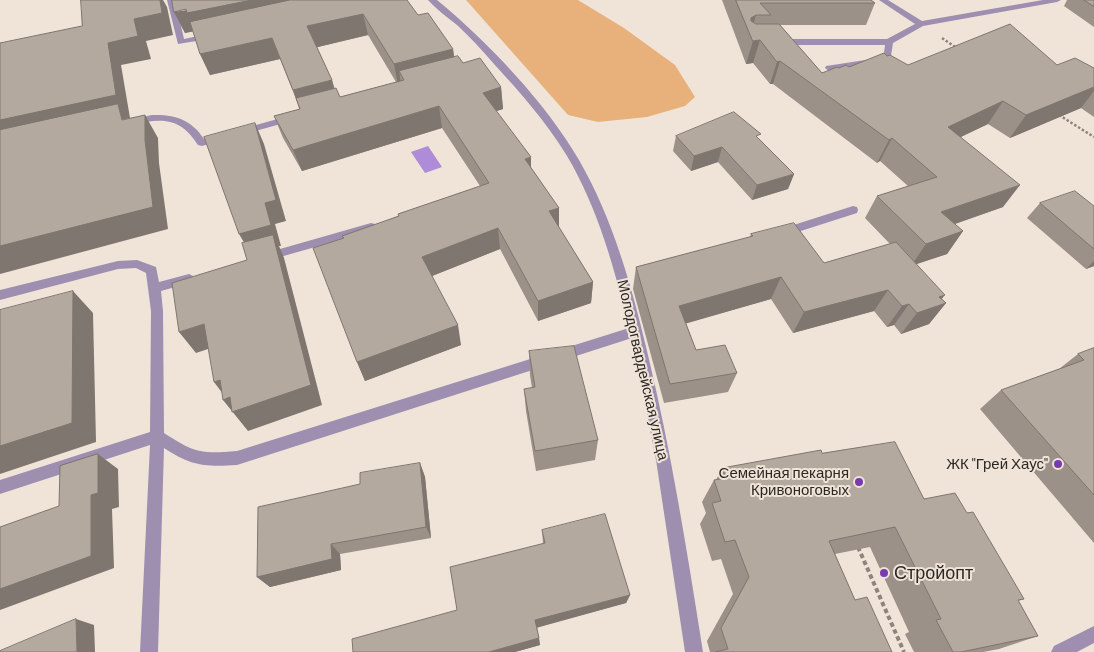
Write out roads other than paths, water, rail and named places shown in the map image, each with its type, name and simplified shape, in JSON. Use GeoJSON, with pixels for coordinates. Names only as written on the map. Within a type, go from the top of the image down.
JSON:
{"type":"FeatureCollection","features":[{"type":"Feature","properties":{"kind":"street"},"geometry":{"type":"LineString","coordinates":[[171,0],[181,42],[219,34]]}},
{"type":"Feature","properties":{"kind":"street","name":"Молодогвардейская улица"},"geometry":{"type":"LineString","coordinates":[[432,0],[459,21],[547,121],[577,165],[630,282],[637,331],[667,472],[694,652]]}},
{"type":"Feature","properties":{"kind":"street"},"geometry":{"type":"LineString","coordinates":[[883,0],[925,23]]}},
{"type":"Feature","properties":{"kind":"street"},"geometry":{"type":"LineString","coordinates":[[770,42],[889,42],[925,23],[1057,0]]}},
{"type":"Feature","properties":{"kind":"street"},"geometry":{"type":"LineString","coordinates":[[829,68],[874,61],[888,54],[889,42]]}},
{"type":"Feature","properties":{"kind":"street"},"geometry":{"type":"LineString","coordinates":[[124,124],[161,118],[181,121],[195,130],[202,143],[298,117]]}},
{"type":"Feature","properties":{"kind":"street"},"geometry":{"type":"LineString","coordinates":[[768,238],[853,210]]}},
{"type":"Feature","properties":{"kind":"street"},"geometry":{"type":"LineString","coordinates":[[256,259],[380,224]]}},
{"type":"Feature","properties":{"kind":"street"},"geometry":{"type":"LineString","coordinates":[[0,295],[118,265],[137,264],[152,270],[157,311],[157,436],[149,652]]}},
{"type":"Feature","properties":{"kind":"street"},"geometry":{"type":"LineString","coordinates":[[154,288],[200,276]]}},
{"type":"Feature","properties":{"kind":"street"},"geometry":{"type":"LineString","coordinates":[[157,436],[185,454],[208,460],[237,458],[637,331]]}},
{"type":"Feature","properties":{"kind":"street"},"geometry":{"type":"LineString","coordinates":[[0,487],[157,436]]}},
{"type":"Feature","properties":{"kind":"street"},"geometry":{"type":"LineString","coordinates":[[1060,652],[1094,634]]}},
{"type":"Feature","properties":{"kind":"place","name":"ЖК \"Грей Хаус\""},"geometry":{"type":"Point","coordinates":[1058,464]}},
{"type":"Feature","properties":{"kind":"place","name":"Семейная пекарня Кривоноговых"},"geometry":{"type":"Point","coordinates":[859,482]}},
{"type":"Feature","properties":{"kind":"place","name":"Стройопт"},"geometry":{"type":"Point","coordinates":[884,573]}}]}
